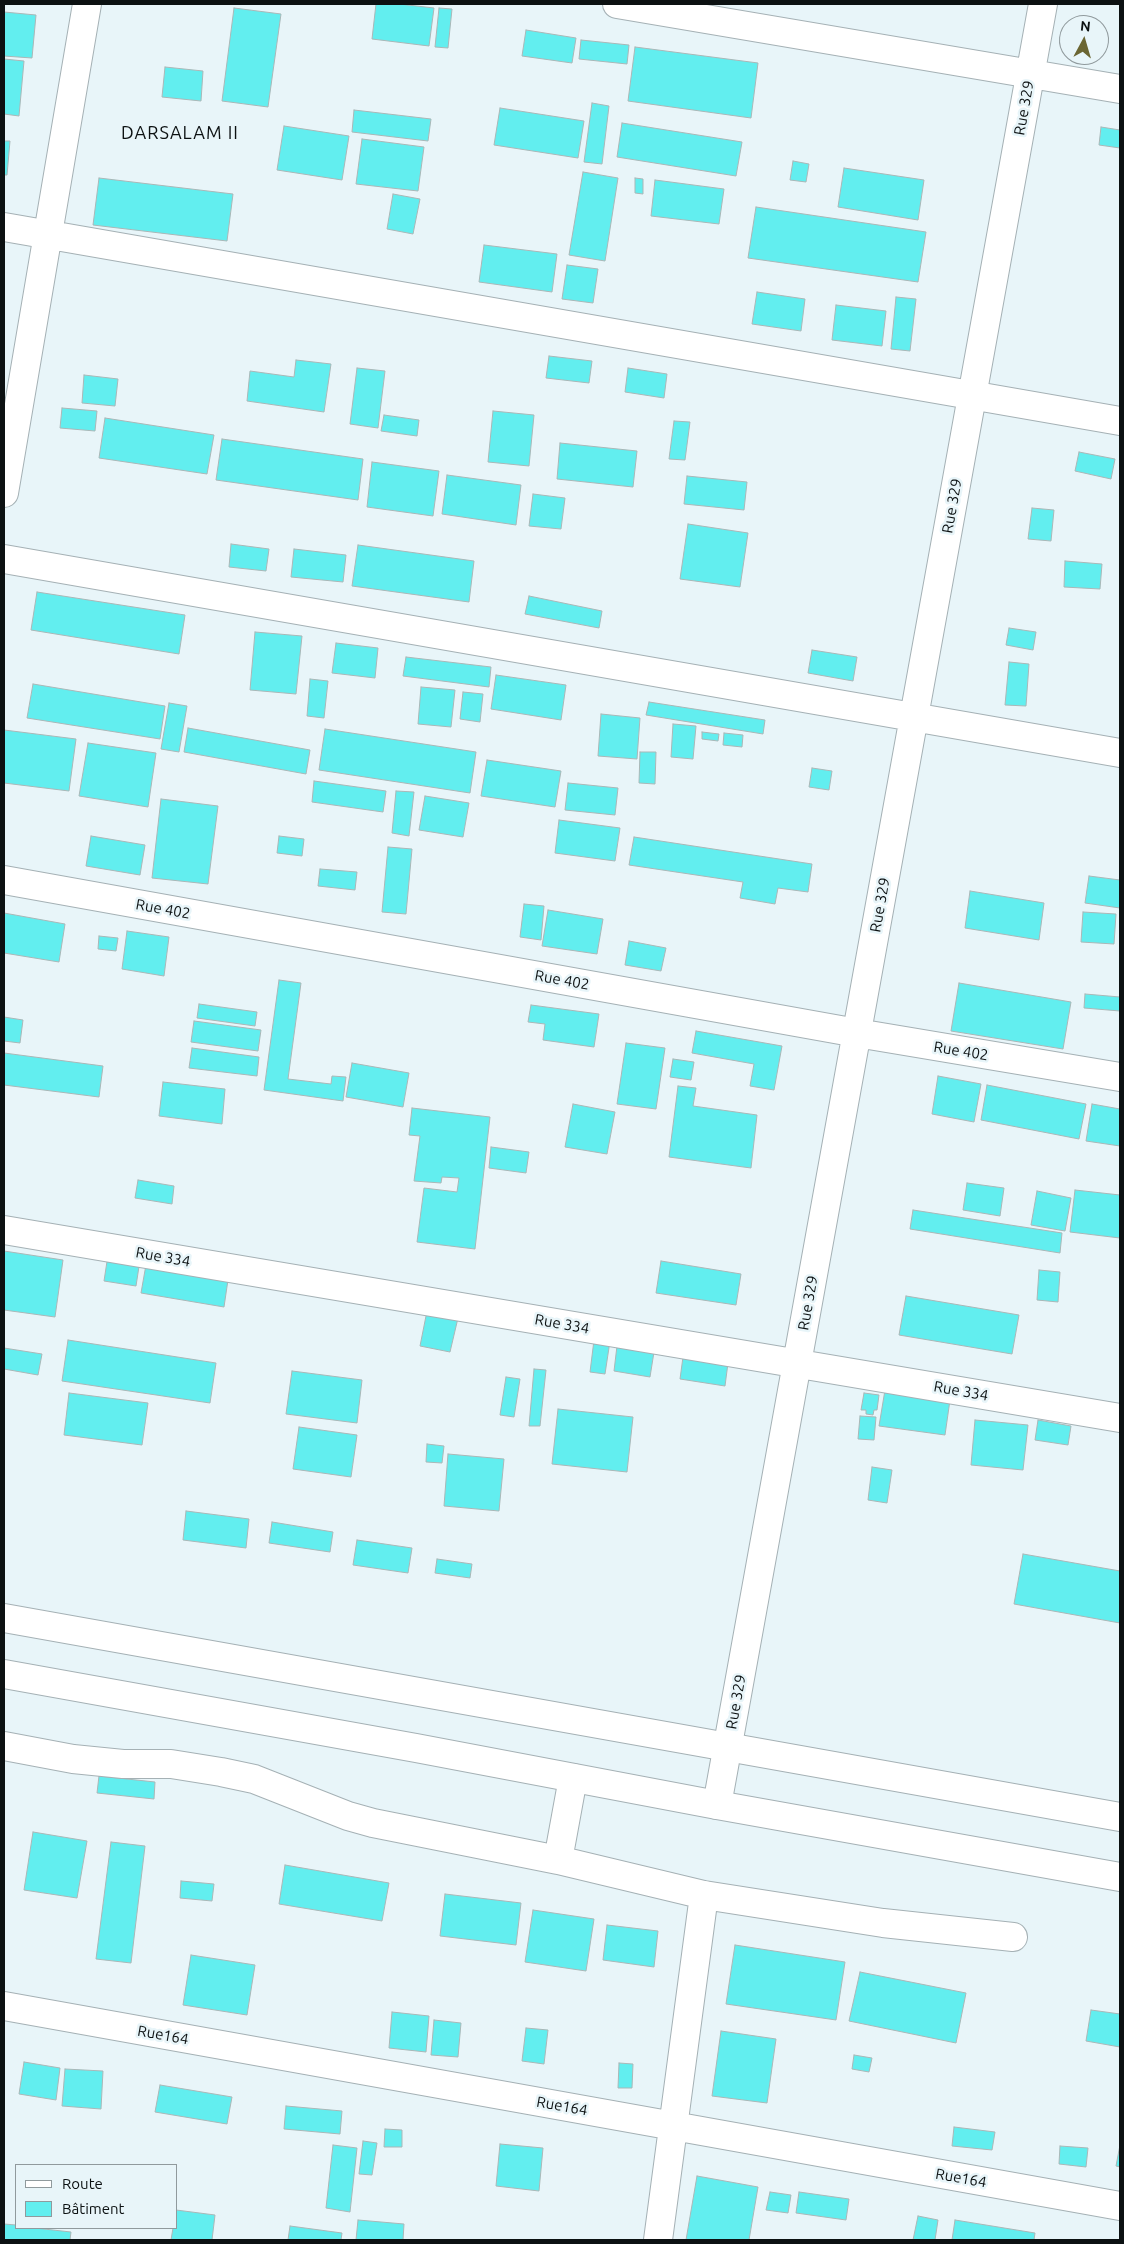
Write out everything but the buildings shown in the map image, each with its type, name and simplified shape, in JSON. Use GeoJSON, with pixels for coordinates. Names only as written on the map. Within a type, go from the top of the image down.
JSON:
{"type":"FeatureCollection","features":[{"type":"Feature","properties":{"kind":"street"},"geometry":{"type":"LineString","coordinates":[[4,493],[87,4]]}},
{"type":"Feature","properties":{"kind":"street"},"geometry":{"type":"LineString","coordinates":[[617,4],[1120,89]]}},
{"type":"Feature","properties":{"kind":"street","name":"Rue 329"},"geometry":{"type":"LineString","coordinates":[[717,1806],[1043,4]]}},
{"type":"Feature","properties":{"kind":"street"},"geometry":{"type":"LineString","coordinates":[[4,227],[1120,421]]}},
{"type":"Feature","properties":{"kind":"street"},"geometry":{"type":"LineString","coordinates":[[4,559],[1120,753]]}},
{"type":"Feature","properties":{"kind":"street","name":"Rue 402"},"geometry":{"type":"LineString","coordinates":[[4,880],[857,1033],[1120,1077]]}},
{"type":"Feature","properties":{"kind":"street","name":"Rue 334"},"geometry":{"type":"LineString","coordinates":[[4,1230],[1120,1418]]}},
{"type":"Feature","properties":{"kind":"street"},"geometry":{"type":"LineString","coordinates":[[4,1618],[1120,1817]]}},
{"type":"Feature","properties":{"kind":"street"},"geometry":{"type":"LineString","coordinates":[[4,1674],[717,1806],[1120,1877]]}},
{"type":"Feature","properties":{"kind":"street"},"geometry":{"type":"LineString","coordinates":[[4,1746],[73,1759],[123,1764],[172,1764],[254,1779],[365,1821],[558,1860],[704,1895],[883,1923],[1014,1937]]}},
{"type":"Feature","properties":{"kind":"street"},"geometry":{"type":"LineString","coordinates":[[558,1860],[573,1778]]}},
{"type":"Feature","properties":{"kind":"street"},"geometry":{"type":"LineString","coordinates":[[658,2240],[704,1895]]}},
{"type":"Feature","properties":{"kind":"street","name":"Rue164"},"geometry":{"type":"LineString","coordinates":[[4,2006],[1120,2206]]}},
{"type":"Feature","properties":{"kind":"district","name":"DARSALAM II"},"geometry":{"type":"Point","coordinates":[180,133]}}]}
